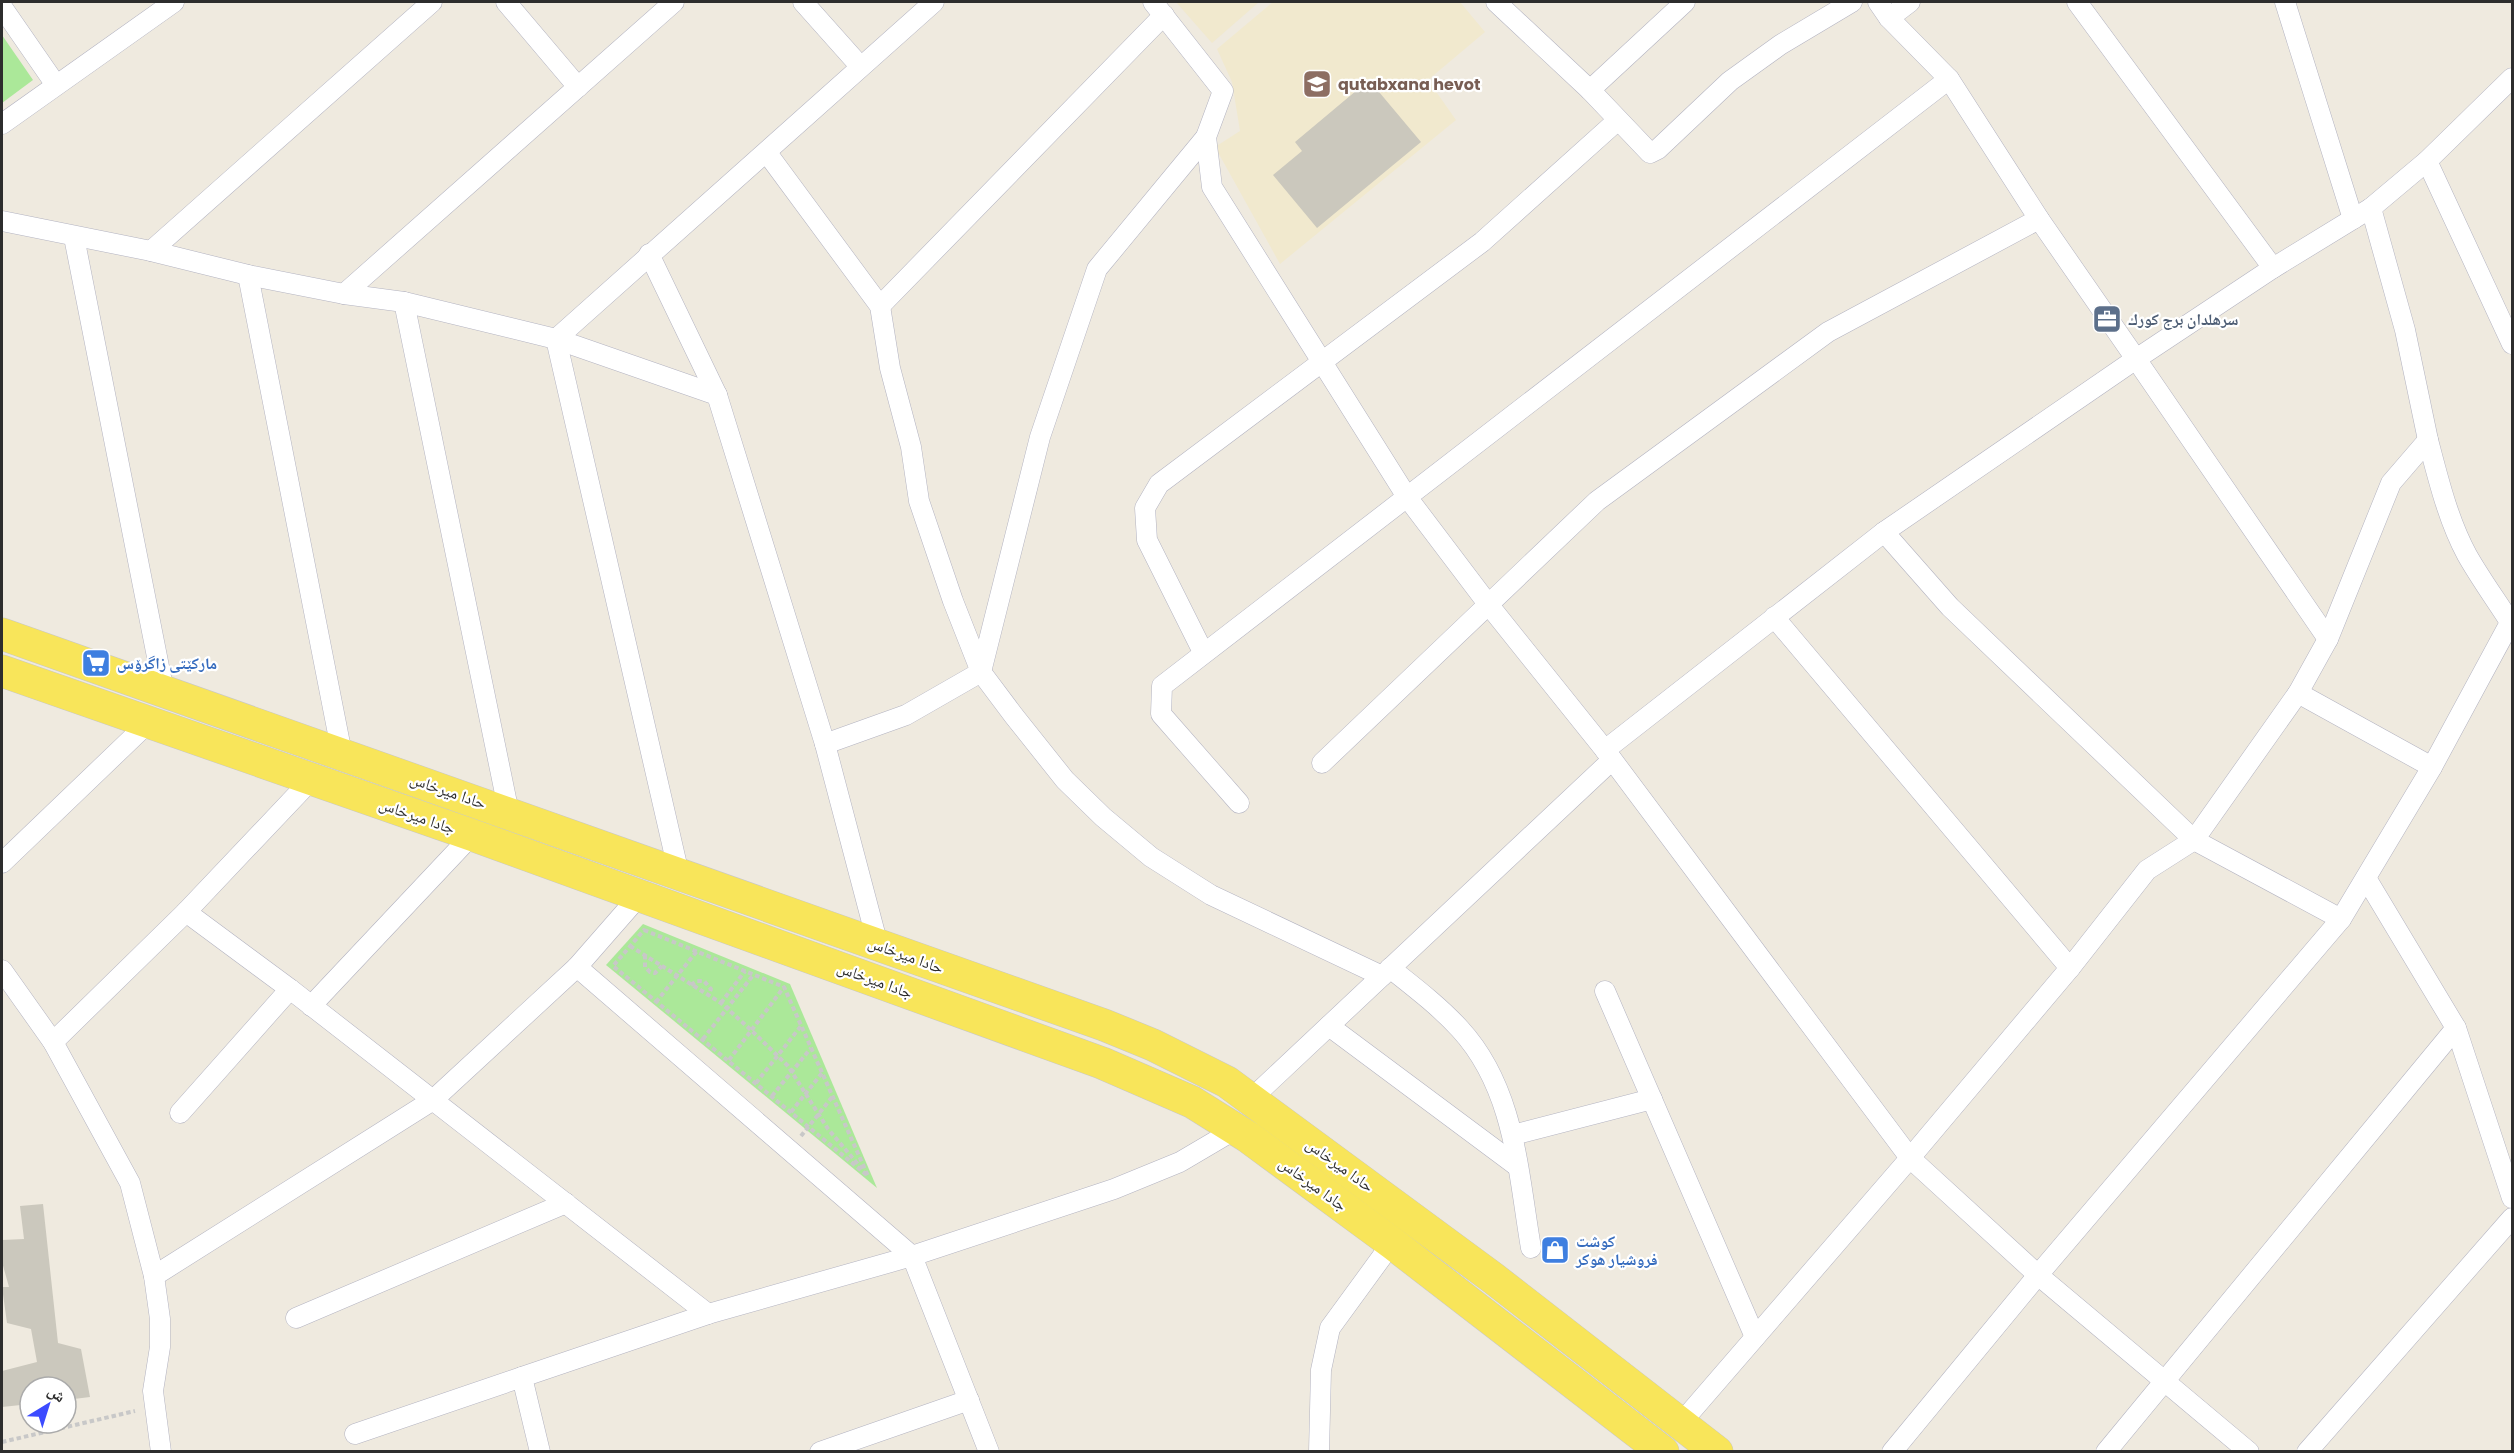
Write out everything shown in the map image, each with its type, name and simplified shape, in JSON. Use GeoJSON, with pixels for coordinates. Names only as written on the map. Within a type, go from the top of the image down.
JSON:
{"type":"FeatureCollection","features":[{"type":"Feature","properties":{"kind":"main road","name":"حادا ميرخاس"},"geometry":{"type":"LineString","coordinates":[[2,634],[1104,1025],[1154,1045],[1227,1082],[1493,1278],[1717,1452]]}},
{"type":"Feature","properties":{"kind":"main road","name":"جادا ميرخاس"},"geometry":{"type":"LineString","coordinates":[[2,671],[472,835],[1133,1074],[1192,1102],[1236,1129],[1392,1243],[1663,1452]]}},
{"type":"Feature","properties":{"kind":"street"},"geometry":{"type":"LineString","coordinates":[[2,124],[174,2]]}},
{"type":"Feature","properties":{"kind":"street"},"geometry":{"type":"LineString","coordinates":[[151,251],[432,2]]}},
{"type":"Feature","properties":{"kind":"street"},"geometry":{"type":"LineString","coordinates":[[506,2],[578,87]]}},
{"type":"Feature","properties":{"kind":"street"},"geometry":{"type":"LineString","coordinates":[[344,294],[675,2]]}},
{"type":"Feature","properties":{"kind":"street"},"geometry":{"type":"LineString","coordinates":[[803,2],[860,66]]}},
{"type":"Feature","properties":{"kind":"street"},"geometry":{"type":"LineString","coordinates":[[556,339],[934,2]]}},
{"type":"Feature","properties":{"kind":"street"},"geometry":{"type":"LineString","coordinates":[[1496,2],[1590,90],[1650,153],[1658,149],[1730,81],[1780,45],[1852,2]]}},
{"type":"Feature","properties":{"kind":"street"},"geometry":{"type":"LineString","coordinates":[[1590,90],[1685,2]]}},
{"type":"Feature","properties":{"kind":"street"},"geometry":{"type":"LineString","coordinates":[[1910,2],[1883,10],[1949,79],[2039,219],[2328,639]]}},
{"type":"Feature","properties":{"kind":"street"},"geometry":{"type":"LineString","coordinates":[[2077,2],[2273,268]]}},
{"type":"Feature","properties":{"kind":"street"},"geometry":{"type":"LineString","coordinates":[[2285,2],[2353,219]]}},
{"type":"Feature","properties":{"kind":"street"},"geometry":{"type":"LineString","coordinates":[[2,7],[56,85]]}},
{"type":"Feature","properties":{"kind":"street"},"geometry":{"type":"LineString","coordinates":[[825,744],[906,715],[981,672],[1040,437],[1097,269],[1206,137],[1223,91],[1158,8],[880,306]]}},
{"type":"Feature","properties":{"kind":"street"},"geometry":{"type":"LineString","coordinates":[[1251,1100],[1609,755],[1774,618],[1884,532],[2136,359],[2273,268],[2371,208],[2427,160],[2512,78]]}},
{"type":"Feature","properties":{"kind":"street"},"geometry":{"type":"LineString","coordinates":[[1239,803],[1161,714],[1162,686],[1203,652],[1949,79]]}},
{"type":"Feature","properties":{"kind":"street"},"geometry":{"type":"LineString","coordinates":[[1203,652],[1148,540],[1144,508],[1159,484],[1482,242],[1618,120]]}},
{"type":"Feature","properties":{"kind":"street"},"geometry":{"type":"LineString","coordinates":[[1206,137],[1212,187],[1407,497],[1488,604],[1609,755],[1910,1158],[2038,1275],[2249,1452]]}},
{"type":"Feature","properties":{"kind":"street"},"geometry":{"type":"LineString","coordinates":[[767,153],[880,306],[890,368],[911,447],[919,501],[953,602],[981,672],[1065,780],[1103,817],[1151,857],[1211,895],[1386,972],[1432,1002],[1461,1029],[1484,1062],[1502,1097],[1513,1136],[1531,1248]]}},
{"type":"Feature","properties":{"kind":"street"},"geometry":{"type":"LineString","coordinates":[[2427,160],[2511,334]]}},
{"type":"Feature","properties":{"kind":"street"},"geometry":{"type":"LineString","coordinates":[[1892,1452],[2038,1275],[2341,919],[2432,766],[2511,620],[2467,554],[2437,476],[2406,330],[2371,208]]}},
{"type":"Feature","properties":{"kind":"street"},"geometry":{"type":"LineString","coordinates":[[1322,763],[1597,501],[1828,332],[2039,219]]}},
{"type":"Feature","properties":{"kind":"street"},"geometry":{"type":"LineString","coordinates":[[2,221],[151,251],[248,275],[344,294],[404,302],[556,339],[717,395]]}},
{"type":"Feature","properties":{"kind":"street"},"geometry":{"type":"LineString","coordinates":[[74,237],[164,692]]}},
{"type":"Feature","properties":{"kind":"street"},"geometry":{"type":"LineString","coordinates":[[649,254],[717,395],[825,744],[878,945]]}},
{"type":"Feature","properties":{"kind":"street"},"geometry":{"type":"LineString","coordinates":[[248,275],[342,754]]}},
{"type":"Feature","properties":{"kind":"street"},"geometry":{"type":"LineString","coordinates":[[404,302],[509,813]]}},
{"type":"Feature","properties":{"kind":"street"},"geometry":{"type":"LineString","coordinates":[[556,339],[680,874]]}},
{"type":"Feature","properties":{"kind":"street"},"geometry":{"type":"LineString","coordinates":[[1681,1422],[1910,1158],[2070,968],[2147,870],[2194,840],[2298,693],[2328,639],[2391,483],[2428,440]]}},
{"type":"Feature","properties":{"kind":"street"},"geometry":{"type":"LineString","coordinates":[[1884,532],[1950,606],[2194,840],[2341,919]]}},
{"type":"Feature","properties":{"kind":"street"},"geometry":{"type":"LineString","coordinates":[[1774,618],[2070,968]]}},
{"type":"Feature","properties":{"kind":"street"},"geometry":{"type":"LineString","coordinates":[[2298,693],[2432,766]]}},
{"type":"Feature","properties":{"kind":"street"},"geometry":{"type":"LineString","coordinates":[[2,863],[148,722]]}},
{"type":"Feature","properties":{"kind":"street"},"geometry":{"type":"LineString","coordinates":[[53,1042],[186,912],[311,780]]}},
{"type":"Feature","properties":{"kind":"street"},"geometry":{"type":"LineString","coordinates":[[311,1006],[472,835]]}},
{"type":"Feature","properties":{"kind":"street"},"geometry":{"type":"LineString","coordinates":[[2366,878],[2456,1028],[2512,1198]]}},
{"type":"Feature","properties":{"kind":"street"},"geometry":{"type":"LineString","coordinates":[[154,1276],[433,1100],[577,967],[640,895]]}},
{"type":"Feature","properties":{"kind":"street"},"geometry":{"type":"LineString","coordinates":[[186,912],[290,989],[708,1314]]}},
{"type":"Feature","properties":{"kind":"street"},"geometry":{"type":"LineString","coordinates":[[577,967],[912,1256],[989,1452]]}},
{"type":"Feature","properties":{"kind":"street"},"geometry":{"type":"LineString","coordinates":[[2,970],[53,1042],[130,1183],[154,1276],[160,1319],[160,1338],[153,1391],[161,1452]]}},
{"type":"Feature","properties":{"kind":"street"},"geometry":{"type":"LineString","coordinates":[[180,1113],[290,989]]}},
{"type":"Feature","properties":{"kind":"street"},"geometry":{"type":"LineString","coordinates":[[1605,991],[1755,1337]]}},
{"type":"Feature","properties":{"kind":"street"},"geometry":{"type":"LineString","coordinates":[[1329,1026],[1517,1166]]}},
{"type":"Feature","properties":{"kind":"street"},"geometry":{"type":"LineString","coordinates":[[2106,1452],[2456,1028]]}},
{"type":"Feature","properties":{"kind":"street"},"geometry":{"type":"LineString","coordinates":[[1513,1136],[1652,1099]]}},
{"type":"Feature","properties":{"kind":"street"},"geometry":{"type":"LineString","coordinates":[[355,1434],[708,1314],[912,1256],[1114,1189],[1180,1162],[1236,1129]]}},
{"type":"Feature","properties":{"kind":"street"},"geometry":{"type":"LineString","coordinates":[[296,1318],[567,1203]]}},
{"type":"Feature","properties":{"kind":"street"},"geometry":{"type":"LineString","coordinates":[[2307,1452],[2512,1218]]}},
{"type":"Feature","properties":{"kind":"street"},"geometry":{"type":"LineString","coordinates":[[1319,1452],[1321,1370],[1330,1328],[1392,1243]]}},
{"type":"Feature","properties":{"kind":"street"},"geometry":{"type":"LineString","coordinates":[[522,1377],[540,1452]]}},
{"type":"Feature","properties":{"kind":"street"},"geometry":{"type":"LineString","coordinates":[[820,1452],[969,1400]]}},
{"type":"Feature","properties":{"kind":"path"},"geometry":{"type":"LineString","coordinates":[[644,930],[784,987],[868,1176],[613,966],[644,930]]}},
{"type":"Feature","properties":{"kind":"path"},"geometry":{"type":"LineString","coordinates":[[630,946],[727,1008],[752,1030],[792,1072],[819,1114],[868,1176]]}},
{"type":"Feature","properties":{"kind":"path"},"geometry":{"type":"LineString","coordinates":[[641,1022],[696,951]]}},
{"type":"Feature","properties":{"kind":"path"},"geometry":{"type":"LineString","coordinates":[[645,955],[645,967],[650,972],[655,973],[662,966]]}},
{"type":"Feature","properties":{"kind":"path"},"geometry":{"type":"LineString","coordinates":[[721,1004],[745,971]]}},
{"type":"Feature","properties":{"kind":"path"},"geometry":{"type":"LineString","coordinates":[[703,1039],[754,974]]}},
{"type":"Feature","properties":{"kind":"path"},"geometry":{"type":"LineString","coordinates":[[692,985],[697,981],[704,981],[711,989],[708,996]]}},
{"type":"Feature","properties":{"kind":"path"},"geometry":{"type":"LineString","coordinates":[[729,1060],[784,987]]}},
{"type":"Feature","properties":{"kind":"path"},"geometry":{"type":"LineString","coordinates":[[756,1083],[801,1026]]}},
{"type":"Feature","properties":{"kind":"path"},"geometry":{"type":"LineString","coordinates":[[772,1096],[811,1048]]}},
{"type":"Feature","properties":{"kind":"path"},"geometry":{"type":"LineString","coordinates":[[791,1112],[822,1073]]}},
{"type":"Feature","properties":{"kind":"path"},"geometry":{"type":"LineString","coordinates":[[789,1151],[833,1096]]}},
{"type":"Feature","properties":{"kind":"path"},"geometry":{"type":"LineString","coordinates":[[843,1156],[853,1143]]}},
{"type":"Feature","properties":{"kind":"path"},"geometry":{"type":"LineString","coordinates":[[2,1442],[154,1407]]}},
{"type":"Feature","properties":{"kind":"shaded area"},"geometry":{"type":"Polygon","coordinates":[[[1176,2],[1259,2],[1212,43],[1176,2]]]}},
{"type":"Feature","properties":{"kind":"shaded area"},"geometry":{"type":"Polygon","coordinates":[[[1273,2],[1460,2],[1485,32],[1428,80],[1456,120],[1280,264],[1215,147],[1240,131],[1232,82],[1217,49],[1273,2]]]}},
{"type":"Feature","properties":{"kind":"green space"},"geometry":{"type":"Polygon","coordinates":[[[2,35],[33,80],[2,103],[2,35]]]}},
{"type":"Feature","properties":{"kind":"green space"},"geometry":{"type":"Polygon","coordinates":[[[643,924],[790,984],[877,1188],[606,965],[643,924]]]}},
{"type":"Feature","properties":{"kind":"building"},"geometry":{"type":"Polygon","coordinates":[[[1369,80],[1421,142],[1317,228],[1273,175],[1302,151],[1295,142],[1369,80]]]}},
{"type":"Feature","properties":{"kind":"building"},"geometry":{"type":"Polygon","coordinates":[[[43,1204],[58,1343],[81,1349],[90,1397],[78,1398],[78,1375],[18,1375],[18,1405],[2,1407],[2,1371],[37,1362],[31,1329],[7,1323],[2,1287],[9,1287],[2,1262],[2,1240],[24,1239],[20,1206],[43,1204]]]}},
{"type":"Feature","properties":{"kind":"place","name":"qutabxana hevot"},"geometry":{"type":"Point","coordinates":[1317,84]}},
{"type":"Feature","properties":{"kind":"place","name":"سرهلدان برج كورك"},"geometry":{"type":"Point","coordinates":[2107,319]}},
{"type":"Feature","properties":{"kind":"place","name":"مارکێتی زاگرۆس"},"geometry":{"type":"Point","coordinates":[96,663]}},
{"type":"Feature","properties":{"kind":"place","name":"كوشت فروشيار هوكر"},"geometry":{"type":"Point","coordinates":[1555,1250]}}]}
